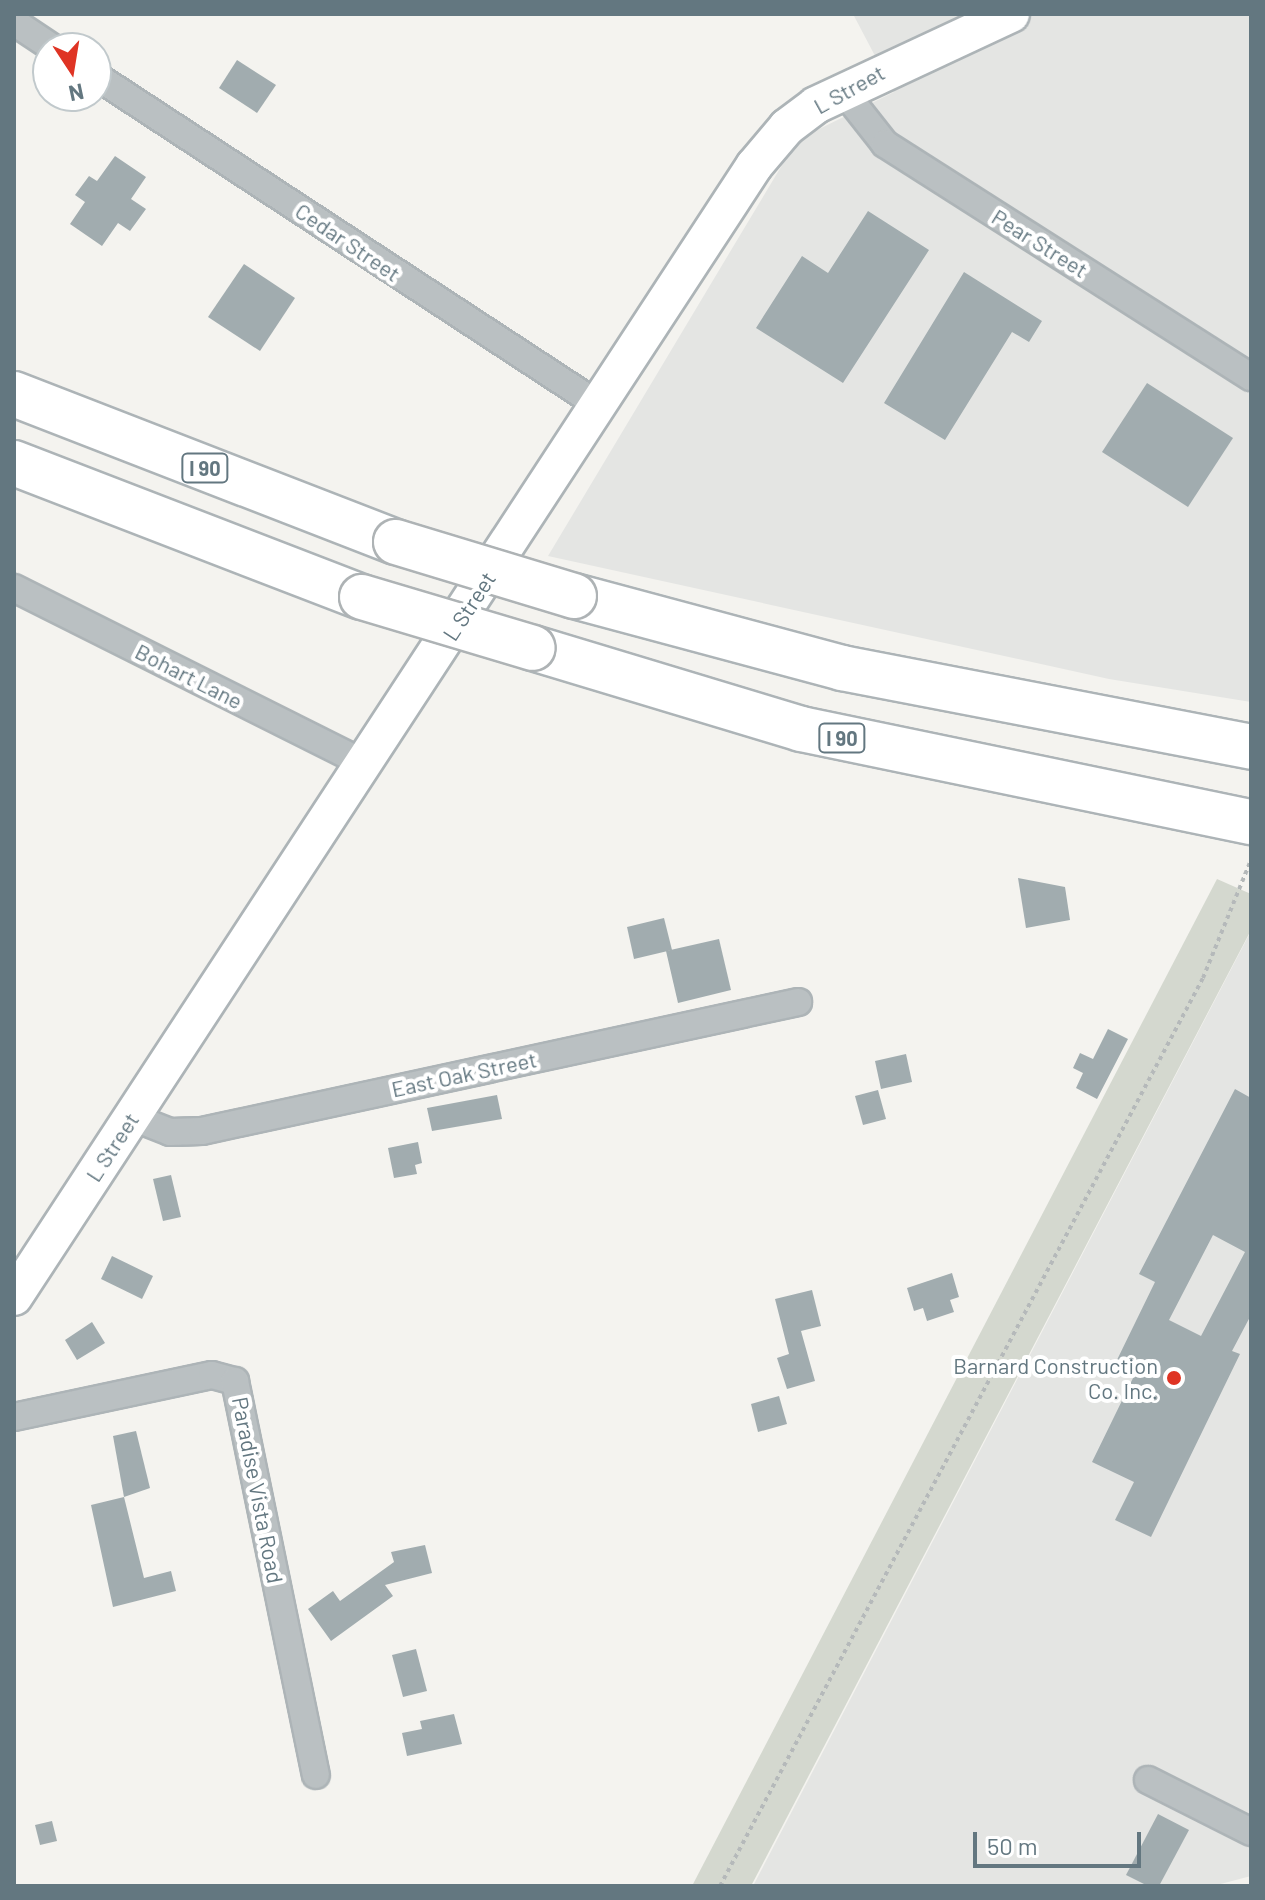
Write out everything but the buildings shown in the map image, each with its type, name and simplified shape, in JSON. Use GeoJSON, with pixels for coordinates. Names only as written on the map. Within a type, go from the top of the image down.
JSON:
{"type":"FeatureCollection","features":[{"type":"Feature","properties":{"kind":"highway","name":"I 90"},"geometry":{"type":"LineString","coordinates":[[14,394],[396,542],[574,596],[842,668],[1251,747]]}},
{"type":"Feature","properties":{"kind":"highway","name":"I 90"},"geometry":{"type":"LineString","coordinates":[[14,463],[362,597],[801,729],[1251,822]]}},
{"type":"Feature","properties":{"kind":"street","name":"L Street"},"geometry":{"type":"LineString","coordinates":[[14,1297],[600,406],[754,166],[787,127],[844,92],[1011,14]]}},
{"type":"Feature","properties":{"kind":"street"},"geometry":{"type":"LineString","coordinates":[[14,22],[32,34]]}},
{"type":"Feature","properties":{"kind":"street","name":"Cedar Street"},"geometry":{"type":"LineString","coordinates":[[112,86],[600,406]]}},
{"type":"Feature","properties":{"kind":"street","name":"Pear Street"},"geometry":{"type":"LineString","coordinates":[[844,92],[885,144],[1251,377]]}},
{"type":"Feature","properties":{"kind":"street","name":"Bohart Lane"},"geometry":{"type":"LineString","coordinates":[[14,588],[365,764]]}},
{"type":"Feature","properties":{"kind":"street","name":"East Oak Street"},"geometry":{"type":"LineString","coordinates":[[132,1117],[170,1132],[202,1131],[798,1002]]}},
{"type":"Feature","properties":{"kind":"street","name":"Paradise Vista Road"},"geometry":{"type":"LineString","coordinates":[[14,1417],[212,1375],[235,1381],[316,1775]]}},
{"type":"Feature","properties":{"kind":"street"},"geometry":{"type":"LineString","coordinates":[[1148,1780],[1251,1832]]}},
{"type":"Feature","properties":{"kind":"path"},"geometry":{"type":"LineString","coordinates":[[720,1886],[1203,978],[1250,862]]}},
{"type":"Feature","properties":{"kind":"shaded area"},"geometry":{"type":"Polygon","coordinates":[[[853,14],[1251,14],[1251,702],[1109,679],[548,556],[797,140],[894,92],[853,14]]]}},
{"type":"Feature","properties":{"kind":"shaded area"},"geometry":{"type":"Polygon","coordinates":[[[1217,879],[1251,894],[1251,930],[751,1886],[692,1886],[1217,879]]]}},
{"type":"Feature","properties":{"kind":"shaded area"},"geometry":{"type":"Polygon","coordinates":[[[1251,931],[1251,1876],[1213,1886],[753,1886],[1251,931]]]}},
{"type":"Feature","properties":{"kind":"place","name":"Barnard Construction Co. Inc."},"geometry":{"type":"Point","coordinates":[1174,1378]}}]}
